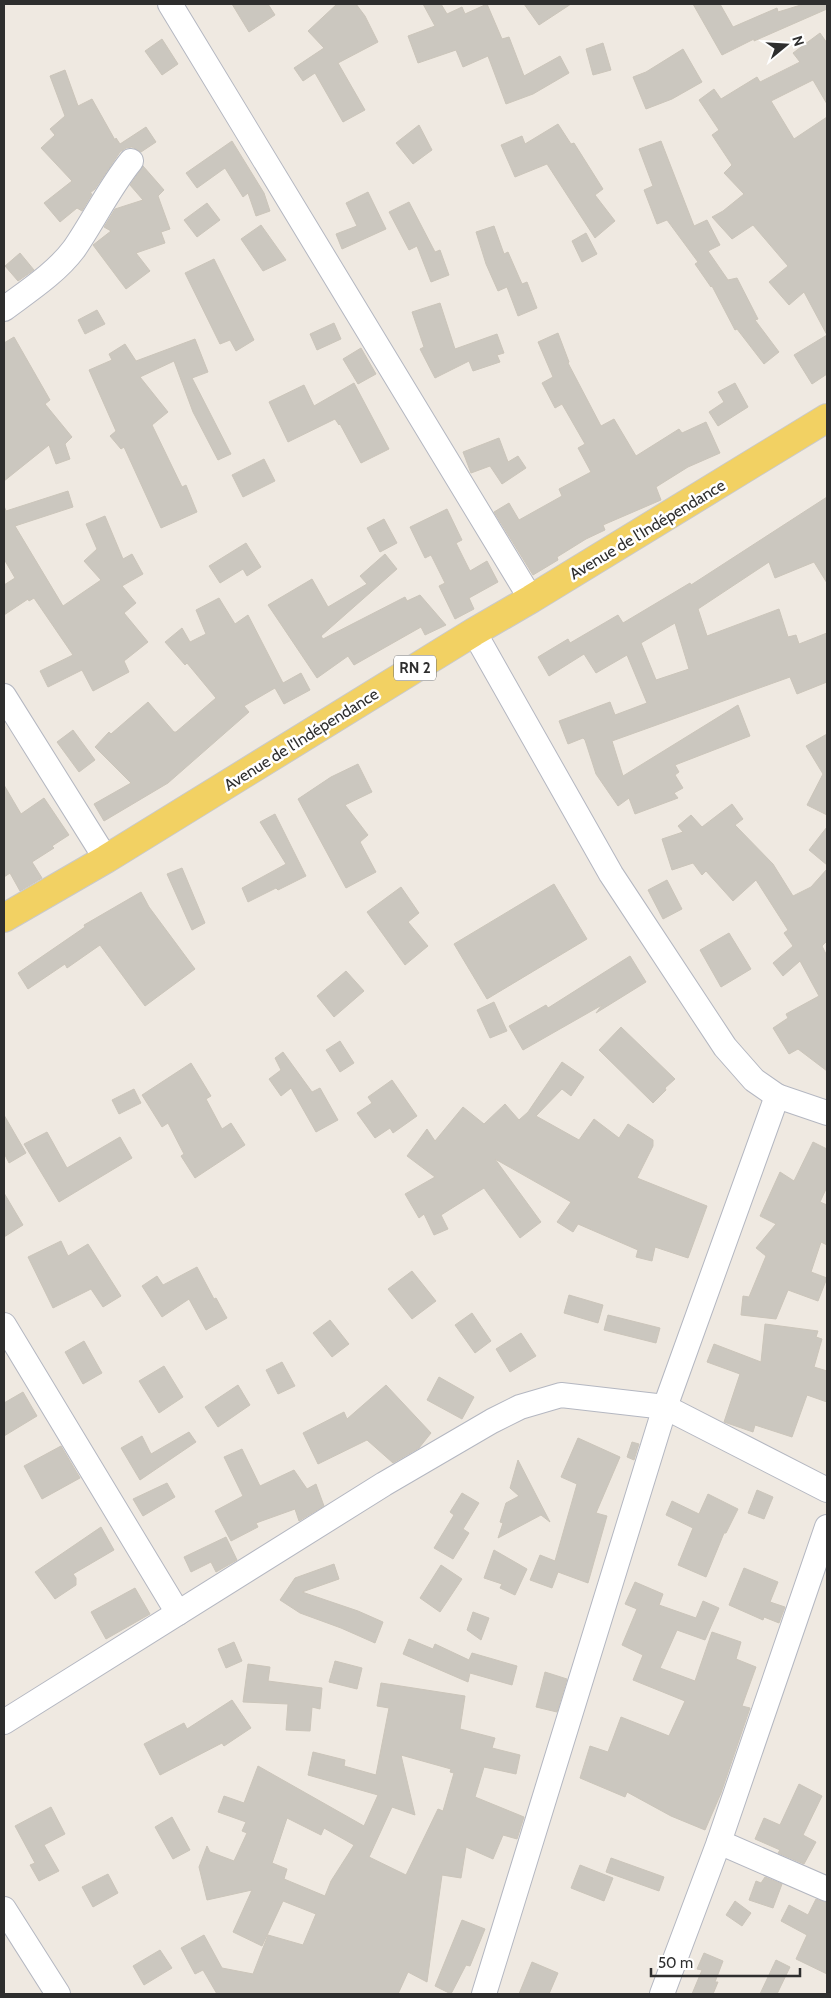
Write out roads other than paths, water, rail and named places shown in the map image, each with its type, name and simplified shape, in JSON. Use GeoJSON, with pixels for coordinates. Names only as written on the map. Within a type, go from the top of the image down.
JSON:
{"type":"FeatureCollection","features":[{"type":"Feature","properties":{"kind":"main road","name":"Avenue de l'Indépendance"},"geometry":{"type":"LineString","coordinates":[[4,918],[106,859],[474,632],[827,418]]}},
{"type":"Feature","properties":{"kind":"street"},"geometry":{"type":"LineString","coordinates":[[170,4],[531,599]]}},
{"type":"Feature","properties":{"kind":"street"},"geometry":{"type":"LineString","coordinates":[[4,309],[58,267],[74,249],[120,174],[131,161]]}},
{"type":"Feature","properties":{"kind":"street"},"geometry":{"type":"LineString","coordinates":[[474,632],[611,874],[724,1047],[754,1080],[776,1096],[827,1114]]}},
{"type":"Feature","properties":{"kind":"street"},"geometry":{"type":"LineString","coordinates":[[4,696],[106,859]]}},
{"type":"Feature","properties":{"kind":"street"},"geometry":{"type":"LineString","coordinates":[[484,1994],[665,1407],[776,1096]]}},
{"type":"Feature","properties":{"kind":"street"},"geometry":{"type":"LineString","coordinates":[[4,1325],[178,1613]]}},
{"type":"Feature","properties":{"kind":"street"},"geometry":{"type":"LineString","coordinates":[[4,1722],[384,1484],[492,1421],[520,1407],[561,1395],[665,1407],[827,1490]]}},
{"type":"Feature","properties":{"kind":"street"},"geometry":{"type":"LineString","coordinates":[[662,1994],[719,1842],[827,1527]]}},
{"type":"Feature","properties":{"kind":"street"},"geometry":{"type":"LineString","coordinates":[[719,1842],[827,1889]]}},
{"type":"Feature","properties":{"kind":"street"},"geometry":{"type":"LineString","coordinates":[[4,1909],[58,1994]]}}]}
